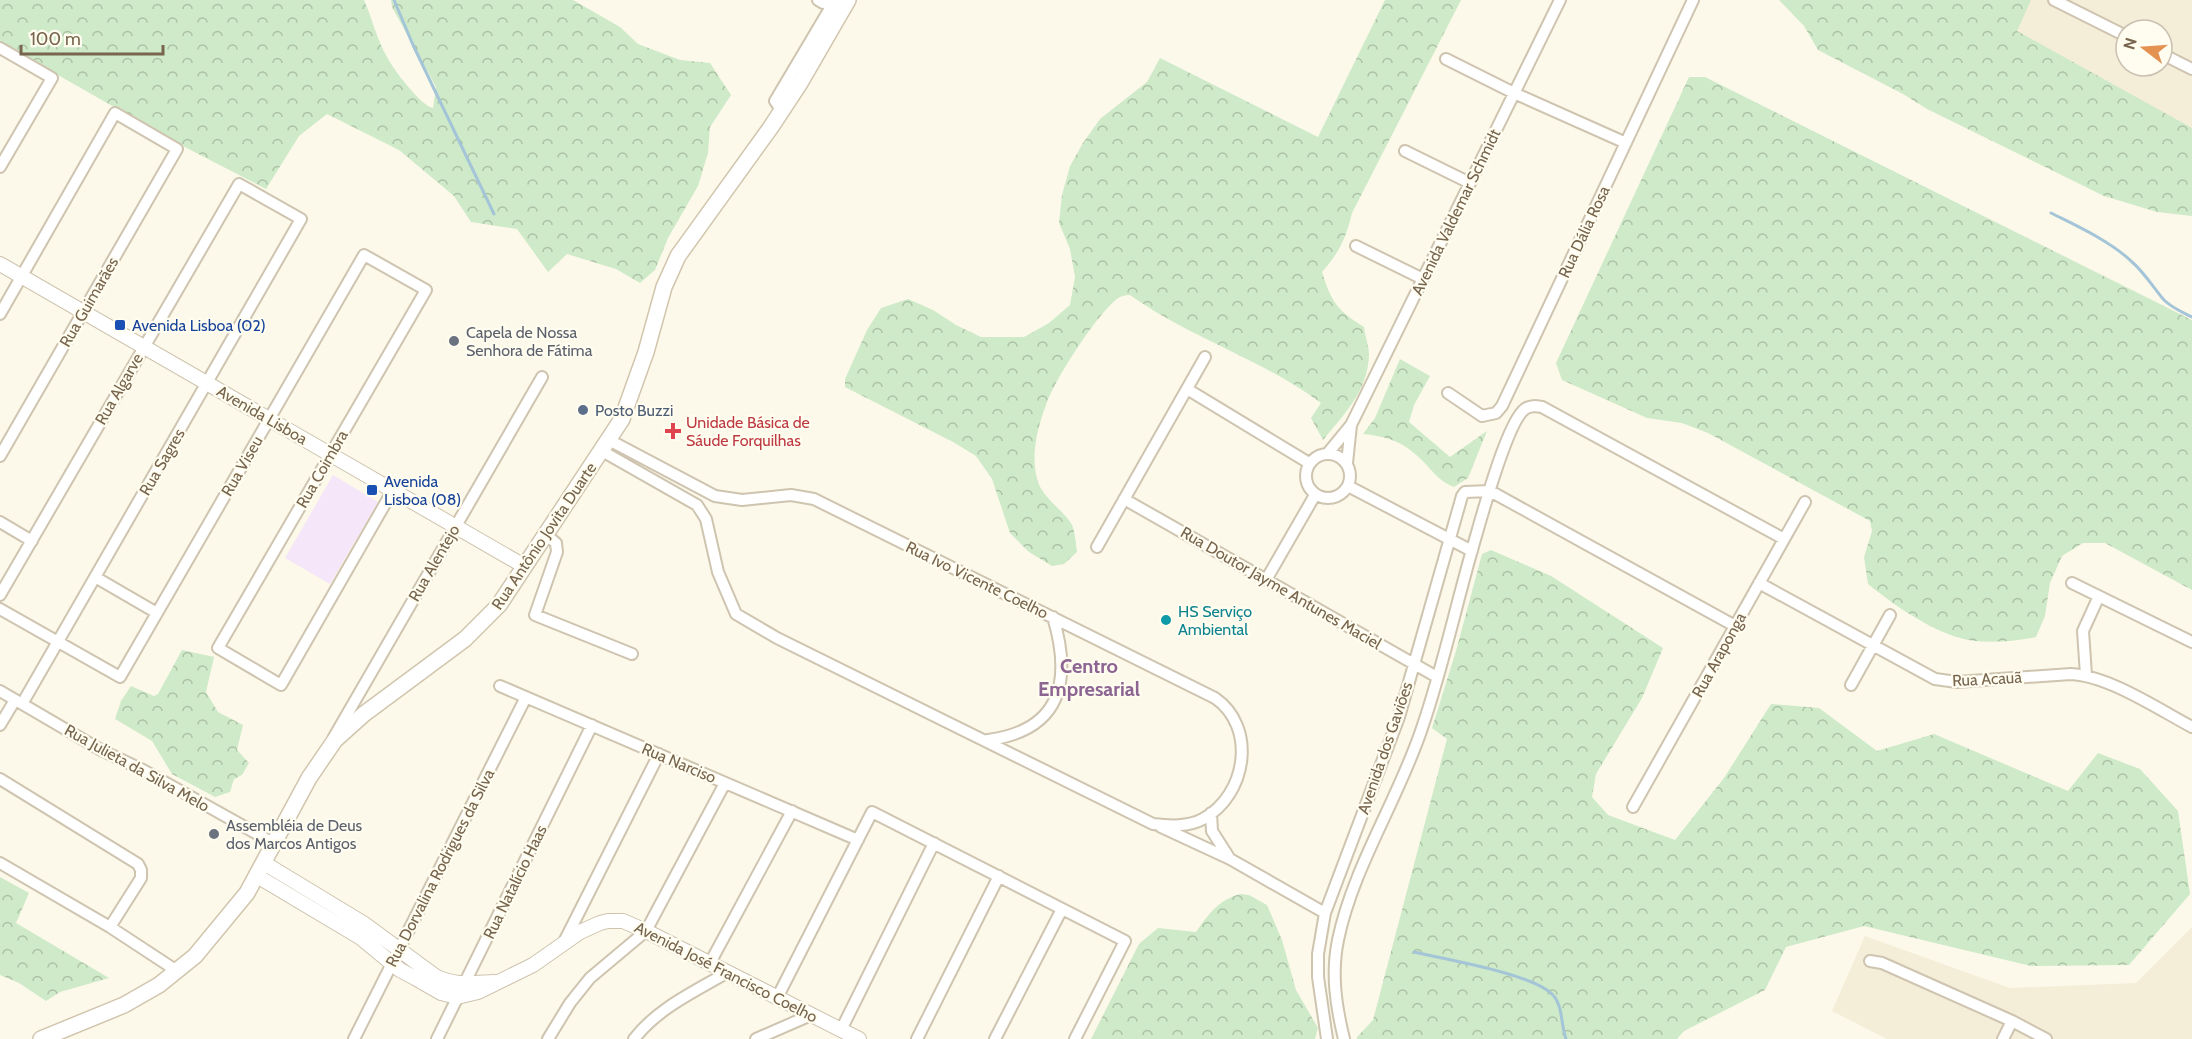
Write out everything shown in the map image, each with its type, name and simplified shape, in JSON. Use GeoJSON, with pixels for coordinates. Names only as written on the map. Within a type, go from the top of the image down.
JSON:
{"type":"FeatureCollection","features":[{"type":"Feature","properties":{"kind":"main road","name":"Rua Antônio Jovita Duarte"},"geometry":{"type":"LineString","coordinates":[[41,1039],[124,1005],[159,984],[195,956],[237,908],[326,750],[379,704],[476,629],[503,600],[622,419],[664,287],[674,263],[782,111],[848,0]]}},
{"type":"Feature","properties":{"kind":"street"},"geometry":{"type":"LineString","coordinates":[[818,0],[823,3],[835,0]]}},
{"type":"Feature","properties":{"kind":"street"},"geometry":{"type":"LineString","coordinates":[[782,111],[776,101],[835,0]]}},
{"type":"Feature","properties":{"kind":"street","name":"Rua Dália Rosa"},"geometry":{"type":"LineString","coordinates":[[1448,393],[1482,416],[1496,412],[1502,406],[1693,0]]}},
{"type":"Feature","properties":{"kind":"street"},"geometry":{"type":"LineString","coordinates":[[2054,0],[2114,30]]}},
{"type":"Feature","properties":{"kind":"street","name":"Avenida Valdemar Schmidt"},"geometry":{"type":"LineString","coordinates":[[1351,425],[1557,1]]}},
{"type":"Feature","properties":{"kind":"street"},"geometry":{"type":"LineString","coordinates":[[0,48],[52,78],[0,167]]}},
{"type":"Feature","properties":{"kind":"street"},"geometry":{"type":"LineString","coordinates":[[1446,59],[1514,93],[1626,143]]}},
{"type":"Feature","properties":{"kind":"street"},"geometry":{"type":"LineString","coordinates":[[2174,60],[2192,69]]}},
{"type":"Feature","properties":{"kind":"street","name":"Rua Guimarães"},"geometry":{"type":"LineString","coordinates":[[0,456],[177,149],[115,113],[21,276]]}},
{"type":"Feature","properties":{"kind":"street"},"geometry":{"type":"LineString","coordinates":[[1405,151],[1470,183]]}},
{"type":"Feature","properties":{"kind":"street","name":"Rua Algarve"},"geometry":{"type":"LineString","coordinates":[[0,595],[239,184],[301,219]]}},
{"type":"Feature","properties":{"kind":"street","name":"Rua Sagres"},"geometry":{"type":"LineString","coordinates":[[0,725],[58,642],[301,219]]}},
{"type":"Feature","properties":{"kind":"street"},"geometry":{"type":"LineString","coordinates":[[1356,246],[1423,279]]}},
{"type":"Feature","properties":{"kind":"street","name":"Rua Coimbra"},"geometry":{"type":"LineString","coordinates":[[364,255],[426,290],[218,648],[281,685],[393,490]]}},
{"type":"Feature","properties":{"kind":"street","name":"Rua Viseu"},"geometry":{"type":"LineString","coordinates":[[58,642],[120,677],[364,255]]}},
{"type":"Feature","properties":{"kind":"street","name":"Avenida Lisboa"},"geometry":{"type":"LineString","coordinates":[[0,264],[524,566]]}},
{"type":"Feature","properties":{"kind":"street"},"geometry":{"type":"LineString","coordinates":[[0,314],[21,276]]}},
{"type":"Feature","properties":{"kind":"street"},"geometry":{"type":"LineString","coordinates":[[1097,547],[1205,357]]}},
{"type":"Feature","properties":{"kind":"street","name":"Rua Alentejo"},"geometry":{"type":"LineString","coordinates":[[326,750],[543,377]]}},
{"type":"Feature","properties":{"kind":"street"},"geometry":{"type":"LineString","coordinates":[[1187,389],[1309,463]]}},
{"type":"Feature","properties":{"kind":"street","name":"Avenida dos Gaviões"},"geometry":{"type":"LineString","coordinates":[[1344,1039],[1334,976],[1337,944],[1343,920],[1380,824],[1422,729],[1490,490],[1508,438],[1523,410],[1529,406],[1542,407],[1784,539]]}},
{"type":"Feature","properties":{"kind":"street"},"geometry":{"type":"LineString","coordinates":[[1328,453],[1351,425]]}},
{"type":"Feature","properties":{"kind":"street"},"geometry":{"type":"LineString","coordinates":[[1347,464],[1351,425]]}},
{"type":"Feature","properties":{"kind":"street"},"geometry":{"type":"LineString","coordinates":[[606,445],[692,501],[704,513],[715,496]]}},
{"type":"Feature","properties":{"kind":"street","name":"Rua Ivo Vicente Coelho"},"geometry":{"type":"LineString","coordinates":[[606,445],[715,496],[742,500],[791,495],[814,499],[1199,689],[1223,703],[1237,721],[1240,734],[1242,760],[1234,786],[1221,805],[1190,824],[1166,826],[1153,824]]}},
{"type":"Feature","properties":{"kind":"street"},"geometry":{"type":"LineString","coordinates":[[1328,453],[1341,458],[1350,471],[1348,486],[1337,496],[1329,498],[1315,495],[1310,490],[1305,476],[1309,463],[1321,454],[1328,453]]}},
{"type":"Feature","properties":{"kind":"street"},"geometry":{"type":"LineString","coordinates":[[1348,486],[1472,550]]}},
{"type":"Feature","properties":{"kind":"street"},"geometry":{"type":"LineString","coordinates":[[1490,490],[1735,626]]}},
{"type":"Feature","properties":{"kind":"street","name":"Avenida dos Gaviões"},"geometry":{"type":"LineString","coordinates":[[1326,1035],[1318,977],[1318,954],[1325,914],[1399,717],[1462,496],[1465,492],[1490,490]]}},
{"type":"Feature","properties":{"kind":"street"},"geometry":{"type":"LineString","coordinates":[[1266,580],[1315,495]]}},
{"type":"Feature","properties":{"kind":"street","name":"Rua Doutor Jayme Antunes Maciel"},"geometry":{"type":"LineString","coordinates":[[1124,499],[1437,677]]}},
{"type":"Feature","properties":{"kind":"street","name":"Rua Araponga"},"geometry":{"type":"LineString","coordinates":[[1633,807],[1805,502]]}},
{"type":"Feature","properties":{"kind":"street","name":"Rua Ivo Vicente Coelho"},"geometry":{"type":"LineString","coordinates":[[704,513],[722,582],[736,614],[777,638],[1153,824],[1230,859],[1325,914]]}},
{"type":"Feature","properties":{"kind":"street"},"geometry":{"type":"LineString","coordinates":[[0,522],[32,541]]}},
{"type":"Feature","properties":{"kind":"street"},"geometry":{"type":"LineString","coordinates":[[545,534],[556,543],[557,552],[535,615],[632,654]]}},
{"type":"Feature","properties":{"kind":"street"},"geometry":{"type":"LineString","coordinates":[[95,577],[157,613]]}},
{"type":"Feature","properties":{"kind":"street","name":"Rua Acauã"},"geometry":{"type":"LineString","coordinates":[[1759,583],[1924,674],[1945,682],[2086,675],[2106,682],[2192,727]]}},
{"type":"Feature","properties":{"kind":"street"},"geometry":{"type":"LineString","coordinates":[[2072,583],[2192,642]]}},
{"type":"Feature","properties":{"kind":"street"},"geometry":{"type":"LineString","coordinates":[[2086,675],[2083,631],[2099,596]]}},
{"type":"Feature","properties":{"kind":"street"},"geometry":{"type":"LineString","coordinates":[[0,609],[58,642]]}},
{"type":"Feature","properties":{"kind":"street"},"geometry":{"type":"LineString","coordinates":[[1851,685],[1890,615]]}},
{"type":"Feature","properties":{"kind":"street"},"geometry":{"type":"LineString","coordinates":[[987,741],[1022,730],[1047,712],[1055,700],[1060,688],[1063,666],[1053,617]]}},
{"type":"Feature","properties":{"kind":"street","name":"Rua Narciso"},"geometry":{"type":"LineString","coordinates":[[500,686],[858,840]]}},
{"type":"Feature","properties":{"kind":"street","name":"Rua Julieta da Silva Melo"},"geometry":{"type":"LineString","coordinates":[[0,691],[275,844]]}},
{"type":"Feature","properties":{"kind":"street"},"geometry":{"type":"LineString","coordinates":[[360,691],[361,696],[367,702],[379,704]]}},
{"type":"Feature","properties":{"kind":"street","name":"Rua Dorvalina Rodrigues da Silva"},"geometry":{"type":"LineString","coordinates":[[354,1039],[526,697]]}},
{"type":"Feature","properties":{"kind":"street","name":"Rua Natalício Haas"},"geometry":{"type":"LineString","coordinates":[[437,1039],[592,725]]}},
{"type":"Feature","properties":{"kind":"street"},"geometry":{"type":"LineString","coordinates":[[564,943],[659,754]]}},
{"type":"Feature","properties":{"kind":"street"},"geometry":{"type":"LineString","coordinates":[[0,779],[138,864],[141,878],[110,927]]}},
{"type":"Feature","properties":{"kind":"street"},"geometry":{"type":"LineString","coordinates":[[548,1039],[570,1003],[590,978],[646,930],[725,783]]}},
{"type":"Feature","properties":{"kind":"street"},"geometry":{"type":"LineString","coordinates":[[710,963],[792,811]]}},
{"type":"Feature","properties":{"kind":"street"},"geometry":{"type":"LineString","coordinates":[[777,998],[872,812],[1125,941],[1075,1039]]}},
{"type":"Feature","properties":{"kind":"street","name":"Rua Ivo Vicente Coelho"},"geometry":{"type":"LineString","coordinates":[[1211,813],[1212,831],[1220,847],[1230,859]]}},
{"type":"Feature","properties":{"kind":"street"},"geometry":{"type":"LineString","coordinates":[[1361,815],[1370,813],[1376,816],[1380,824]]}},
{"type":"Feature","properties":{"kind":"street"},"geometry":{"type":"LineString","coordinates":[[841,1030],[934,843]]}},
{"type":"Feature","properties":{"kind":"street"},"geometry":{"type":"LineString","coordinates":[[0,863],[110,927],[177,971]]}},
{"type":"Feature","properties":{"kind":"street"},"geometry":{"type":"LineString","coordinates":[[260,870],[361,938],[400,970],[431,988],[456,997]]}},
{"type":"Feature","properties":{"kind":"street","name":"Avenida José Francisco Coelho"},"geometry":{"type":"LineString","coordinates":[[260,870],[363,922],[408,958],[435,976],[448,982],[499,982]]}},
{"type":"Feature","properties":{"kind":"street"},"geometry":{"type":"LineString","coordinates":[[917,1039],[999,876]]}},
{"type":"Feature","properties":{"kind":"street"},"geometry":{"type":"LineString","coordinates":[[996,1039],[1062,909]]}},
{"type":"Feature","properties":{"kind":"street","name":"Avenida José Francisco Coelho"},"geometry":{"type":"LineString","coordinates":[[456,997],[478,992],[499,982],[533,964],[591,927],[608,921],[623,921],[646,930],[859,1039]]}},
{"type":"Feature","properties":{"kind":"street"},"geometry":{"type":"LineString","coordinates":[[1870,961],[1882,963],[2012,1021],[2046,1039]]}},
{"type":"Feature","properties":{"kind":"street"},"geometry":{"type":"LineString","coordinates":[[634,1039],[661,1012],[728,972]]}},
{"type":"Feature","properties":{"kind":"street"},"geometry":{"type":"LineString","coordinates":[[1318,977],[1325,981],[1334,976]]}},
{"type":"Feature","properties":{"kind":"street"},"geometry":{"type":"LineString","coordinates":[[756,1039],[811,1015]]}},
{"type":"Feature","properties":{"kind":"street"},"geometry":{"type":"LineString","coordinates":[[2002,1039],[2012,1021]]}},
{"type":"Feature","properties":{"kind":"shaded area"},"geometry":{"type":"Polygon","coordinates":[[[1913,0],[2192,0],[2192,143],[1913,0]]]}},
{"type":"Feature","properties":{"kind":"shaded area"},"geometry":{"type":"Polygon","coordinates":[[[333,475],[378,502],[330,584],[285,558],[333,475]]]}},
{"type":"Feature","properties":{"kind":"shaded area"},"geometry":{"type":"Polygon","coordinates":[[[2192,927],[2192,1039],[1887,1039],[1832,1011],[1865,936],[2010,988],[2136,983],[2192,927]]]}},
{"type":"Feature","properties":{"kind":"green space"},"geometry":{"type":"Polygon","coordinates":[[[0,0],[364,0],[390,63],[415,94],[433,108],[436,87],[392,7],[391,0],[573,0],[620,27],[638,44],[680,60],[710,63],[731,95],[710,127],[708,153],[698,186],[668,238],[655,270],[640,283],[616,269],[567,254],[548,272],[517,229],[471,222],[454,196],[399,150],[327,114],[299,136],[266,189],[179,144],[0,42],[0,0]]]}},
{"type":"Feature","properties":{"kind":"green space"},"geometry":{"type":"Polygon","coordinates":[[[1385,0],[1461,0],[1352,213],[1341,245],[1322,272],[1337,305],[1364,327],[1369,355],[1368,368],[1360,391],[1323,440],[1311,418],[1321,403],[1298,387],[1177,324],[1130,295],[1119,297],[1088,332],[1067,364],[1051,394],[1037,433],[1035,463],[1038,482],[1045,494],[1072,525],[1077,552],[1064,564],[1052,566],[1029,552],[1010,533],[992,479],[976,456],[845,387],[845,379],[867,330],[881,308],[908,299],[981,337],[1024,337],[1049,323],[1070,305],[1075,277],[1070,249],[1059,223],[1062,195],[1070,166],[1100,119],[1147,82],[1160,58],[1318,137],[1385,0]]]}},
{"type":"Feature","properties":{"kind":"green space"},"geometry":{"type":"Polygon","coordinates":[[[1779,0],[2031,0],[2017,31],[2192,128],[2192,216],[2157,212],[2104,196],[1927,109],[1818,50],[1804,26],[1779,0]]]}},
{"type":"Feature","properties":{"kind":"green space"},"geometry":{"type":"Polygon","coordinates":[[[1689,77],[1705,77],[2192,320],[2192,590],[2105,543],[2083,543],[2062,556],[2050,583],[2045,616],[2036,637],[1998,642],[1975,641],[1947,634],[1891,602],[1868,584],[1864,557],[1872,531],[1870,521],[1708,433],[1682,423],[1647,418],[1562,380],[1556,363],[1689,77]]]}},
{"type":"Feature","properties":{"kind":"green space"},"geometry":{"type":"Polygon","coordinates":[[[1400,359],[1430,376],[1414,405],[1409,422],[1450,457],[1487,431],[1468,478],[1454,487],[1442,480],[1403,445],[1363,434],[1375,418],[1400,359]]]}},
{"type":"Feature","properties":{"kind":"green space"},"geometry":{"type":"Polygon","coordinates":[[[1491,550],[1551,576],[1663,648],[1642,698],[1596,774],[1592,797],[1608,815],[1675,840],[1724,778],[1771,704],[1819,708],[1877,751],[1934,734],[2068,791],[2098,753],[2140,769],[2178,811],[2190,894],[2129,965],[2031,966],[1864,926],[1786,947],[1765,990],[1684,1031],[1677,1039],[1357,1039],[1373,1020],[1447,739],[1432,728],[1456,651],[1482,554],[1491,550]]]}},
{"type":"Feature","properties":{"kind":"green space"},"geometry":{"type":"Polygon","coordinates":[[[182,650],[214,657],[206,692],[218,712],[243,725],[237,750],[249,763],[242,775],[234,779],[230,792],[215,797],[172,774],[152,741],[115,719],[121,701],[131,686],[154,696],[158,694],[182,650]]]}},
{"type":"Feature","properties":{"kind":"green space"},"geometry":{"type":"Polygon","coordinates":[[[0,877],[29,893],[16,923],[109,978],[60,992],[46,1001],[19,983],[0,975],[0,877]]]}},
{"type":"Feature","properties":{"kind":"green space"},"geometry":{"type":"Polygon","coordinates":[[[1241,894],[1249,895],[1267,905],[1282,940],[1296,990],[1318,1028],[1315,1039],[1091,1039],[1139,944],[1158,928],[1196,932],[1220,904],[1241,894]]]}},
{"type":"Feature","properties":{"kind":"waterway"},"geometry":{"type":"LineString","coordinates":[[394,0],[413,45],[494,214]]}},
{"type":"Feature","properties":{"kind":"waterway"},"geometry":{"type":"LineString","coordinates":[[2051,213],[2093,234],[2123,254],[2140,270],[2167,303],[2192,317]]}},
{"type":"Feature","properties":{"kind":"waterway"},"geometry":{"type":"LineString","coordinates":[[1414,952],[1488,968],[1543,987],[1556,1000],[1566,1039]]}},
{"type":"Feature","properties":{"kind":"place","name":"Avenida Lisboa (02)"},"geometry":{"type":"Point","coordinates":[120,325]}},
{"type":"Feature","properties":{"kind":"place","name":"Capela de Nossa Senhora de Fátima"},"geometry":{"type":"Point","coordinates":[454,341]}},
{"type":"Feature","properties":{"kind":"place","name":"Posto Buzzi"},"geometry":{"type":"Point","coordinates":[583,410]}},
{"type":"Feature","properties":{"kind":"place","name":"Unidade Básica de Sáude Forquilhas"},"geometry":{"type":"Point","coordinates":[673,431]}},
{"type":"Feature","properties":{"kind":"place","name":"Avenida Lisboa (08)"},"geometry":{"type":"Point","coordinates":[372,490]}},
{"type":"Feature","properties":{"kind":"place","name":"HS Serviço Ambiental"},"geometry":{"type":"Point","coordinates":[1166,620]}},
{"type":"Feature","properties":{"kind":"place","name":"Assembléia de Deus dos Marcos Antigos"},"geometry":{"type":"Point","coordinates":[214,834]}},
{"type":"Feature","properties":{"kind":"district","name":"Centro Empresarial"},"geometry":{"type":"Point","coordinates":[1089,678]}}]}
